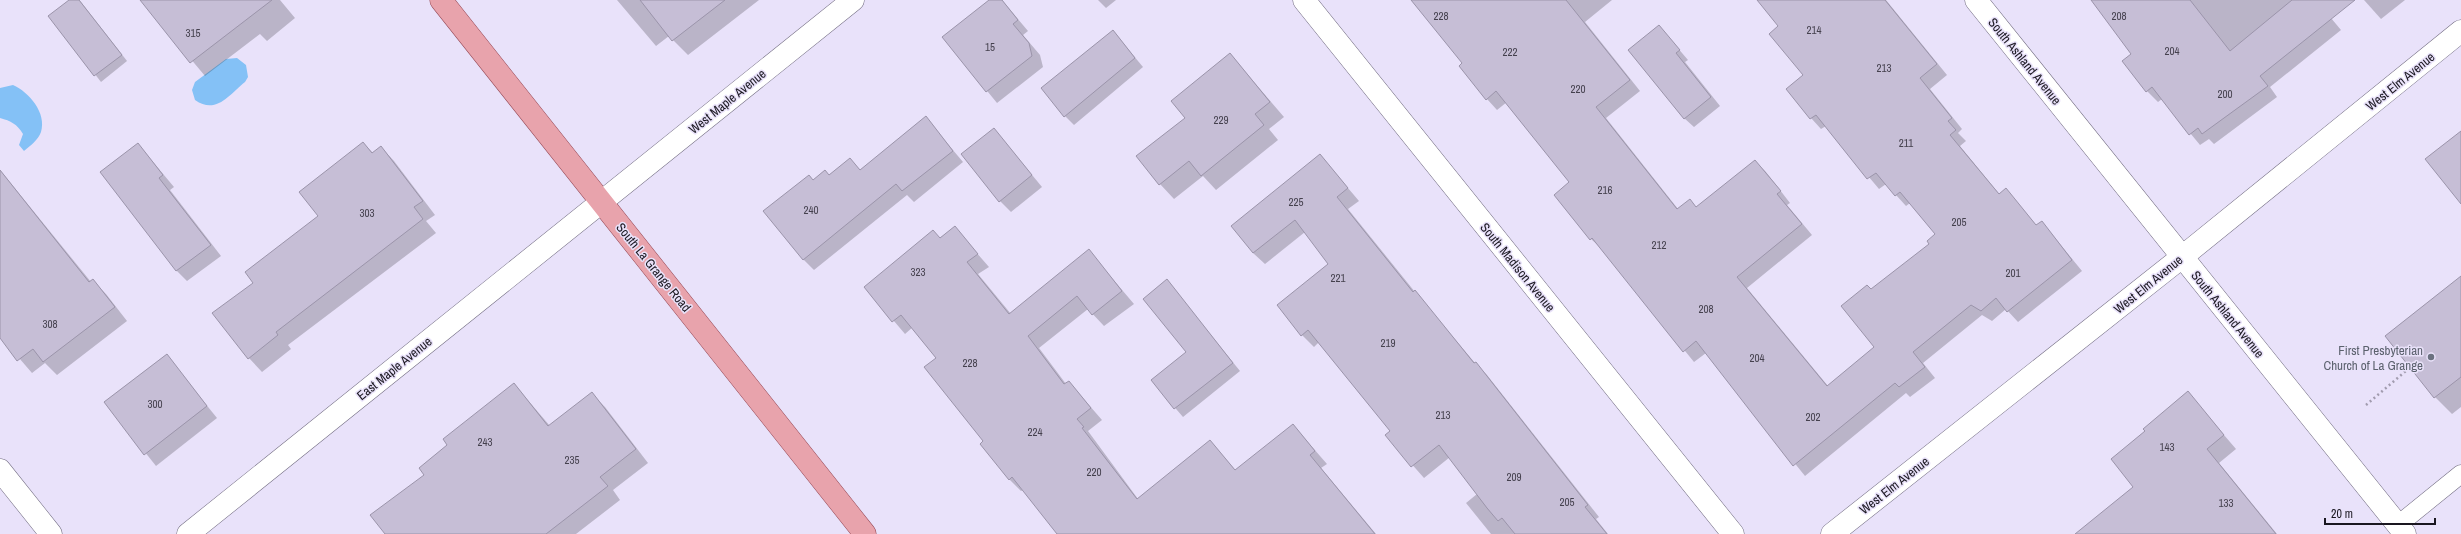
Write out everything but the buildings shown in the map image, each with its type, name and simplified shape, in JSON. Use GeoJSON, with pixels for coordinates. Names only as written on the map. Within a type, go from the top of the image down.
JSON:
{"type":"FeatureCollection","features":[{"type":"Feature","properties":{"kind":"main road","name":"South La Grange Road"},"geometry":{"type":"LineString","coordinates":[[441,0],[865,534]]}},
{"type":"Feature","properties":{"kind":"street","name":"West Maple Avenue"},"geometry":{"type":"LineString","coordinates":[[602,202],[853,0]]}},
{"type":"Feature","properties":{"kind":"street","name":"South Madison Avenue"},"geometry":{"type":"LineString","coordinates":[[1304,0],[1733,534]]}},
{"type":"Feature","properties":{"kind":"street","name":"South Ashland Avenue"},"geometry":{"type":"LineString","coordinates":[[1976,0],[2402,530]]}},
{"type":"Feature","properties":{"kind":"street","name":"West Elm Avenue"},"geometry":{"type":"LineString","coordinates":[[1832,534],[2182,257],[2461,31]]}},
{"type":"Feature","properties":{"kind":"street","name":"East Maple Avenue"},"geometry":{"type":"LineString","coordinates":[[188,534],[602,202]]}},
{"type":"Feature","properties":{"kind":"street"},"geometry":{"type":"LineString","coordinates":[[0,470],[51,534]]}},
{"type":"Feature","properties":{"kind":"lane"},"geometry":{"type":"LineString","coordinates":[[2402,530],[2461,474]]}},
{"type":"Feature","properties":{"kind":"path"},"geometry":{"type":"LineString","coordinates":[[2366,405],[2407,370]]}},
{"type":"Feature","properties":{"kind":"water"},"geometry":{"type":"Polygon","coordinates":[[[237,58],[246,65],[248,77],[245,82],[222,102],[209,105],[195,100],[192,90],[195,82],[226,59],[237,58]]]}},
{"type":"Feature","properties":{"kind":"water"},"geometry":{"type":"Polygon","coordinates":[[[13,85],[19,88],[30,98],[39,111],[41,118],[42,125],[40,135],[34,143],[24,151],[19,145],[23,134],[21,131],[13,123],[0,118],[0,88],[13,85]]]}},
{"type":"Feature","properties":{"kind":"place","name":"First Presbyterian Church of La Grange"},"geometry":{"type":"Point","coordinates":[2431,357]}}]}
